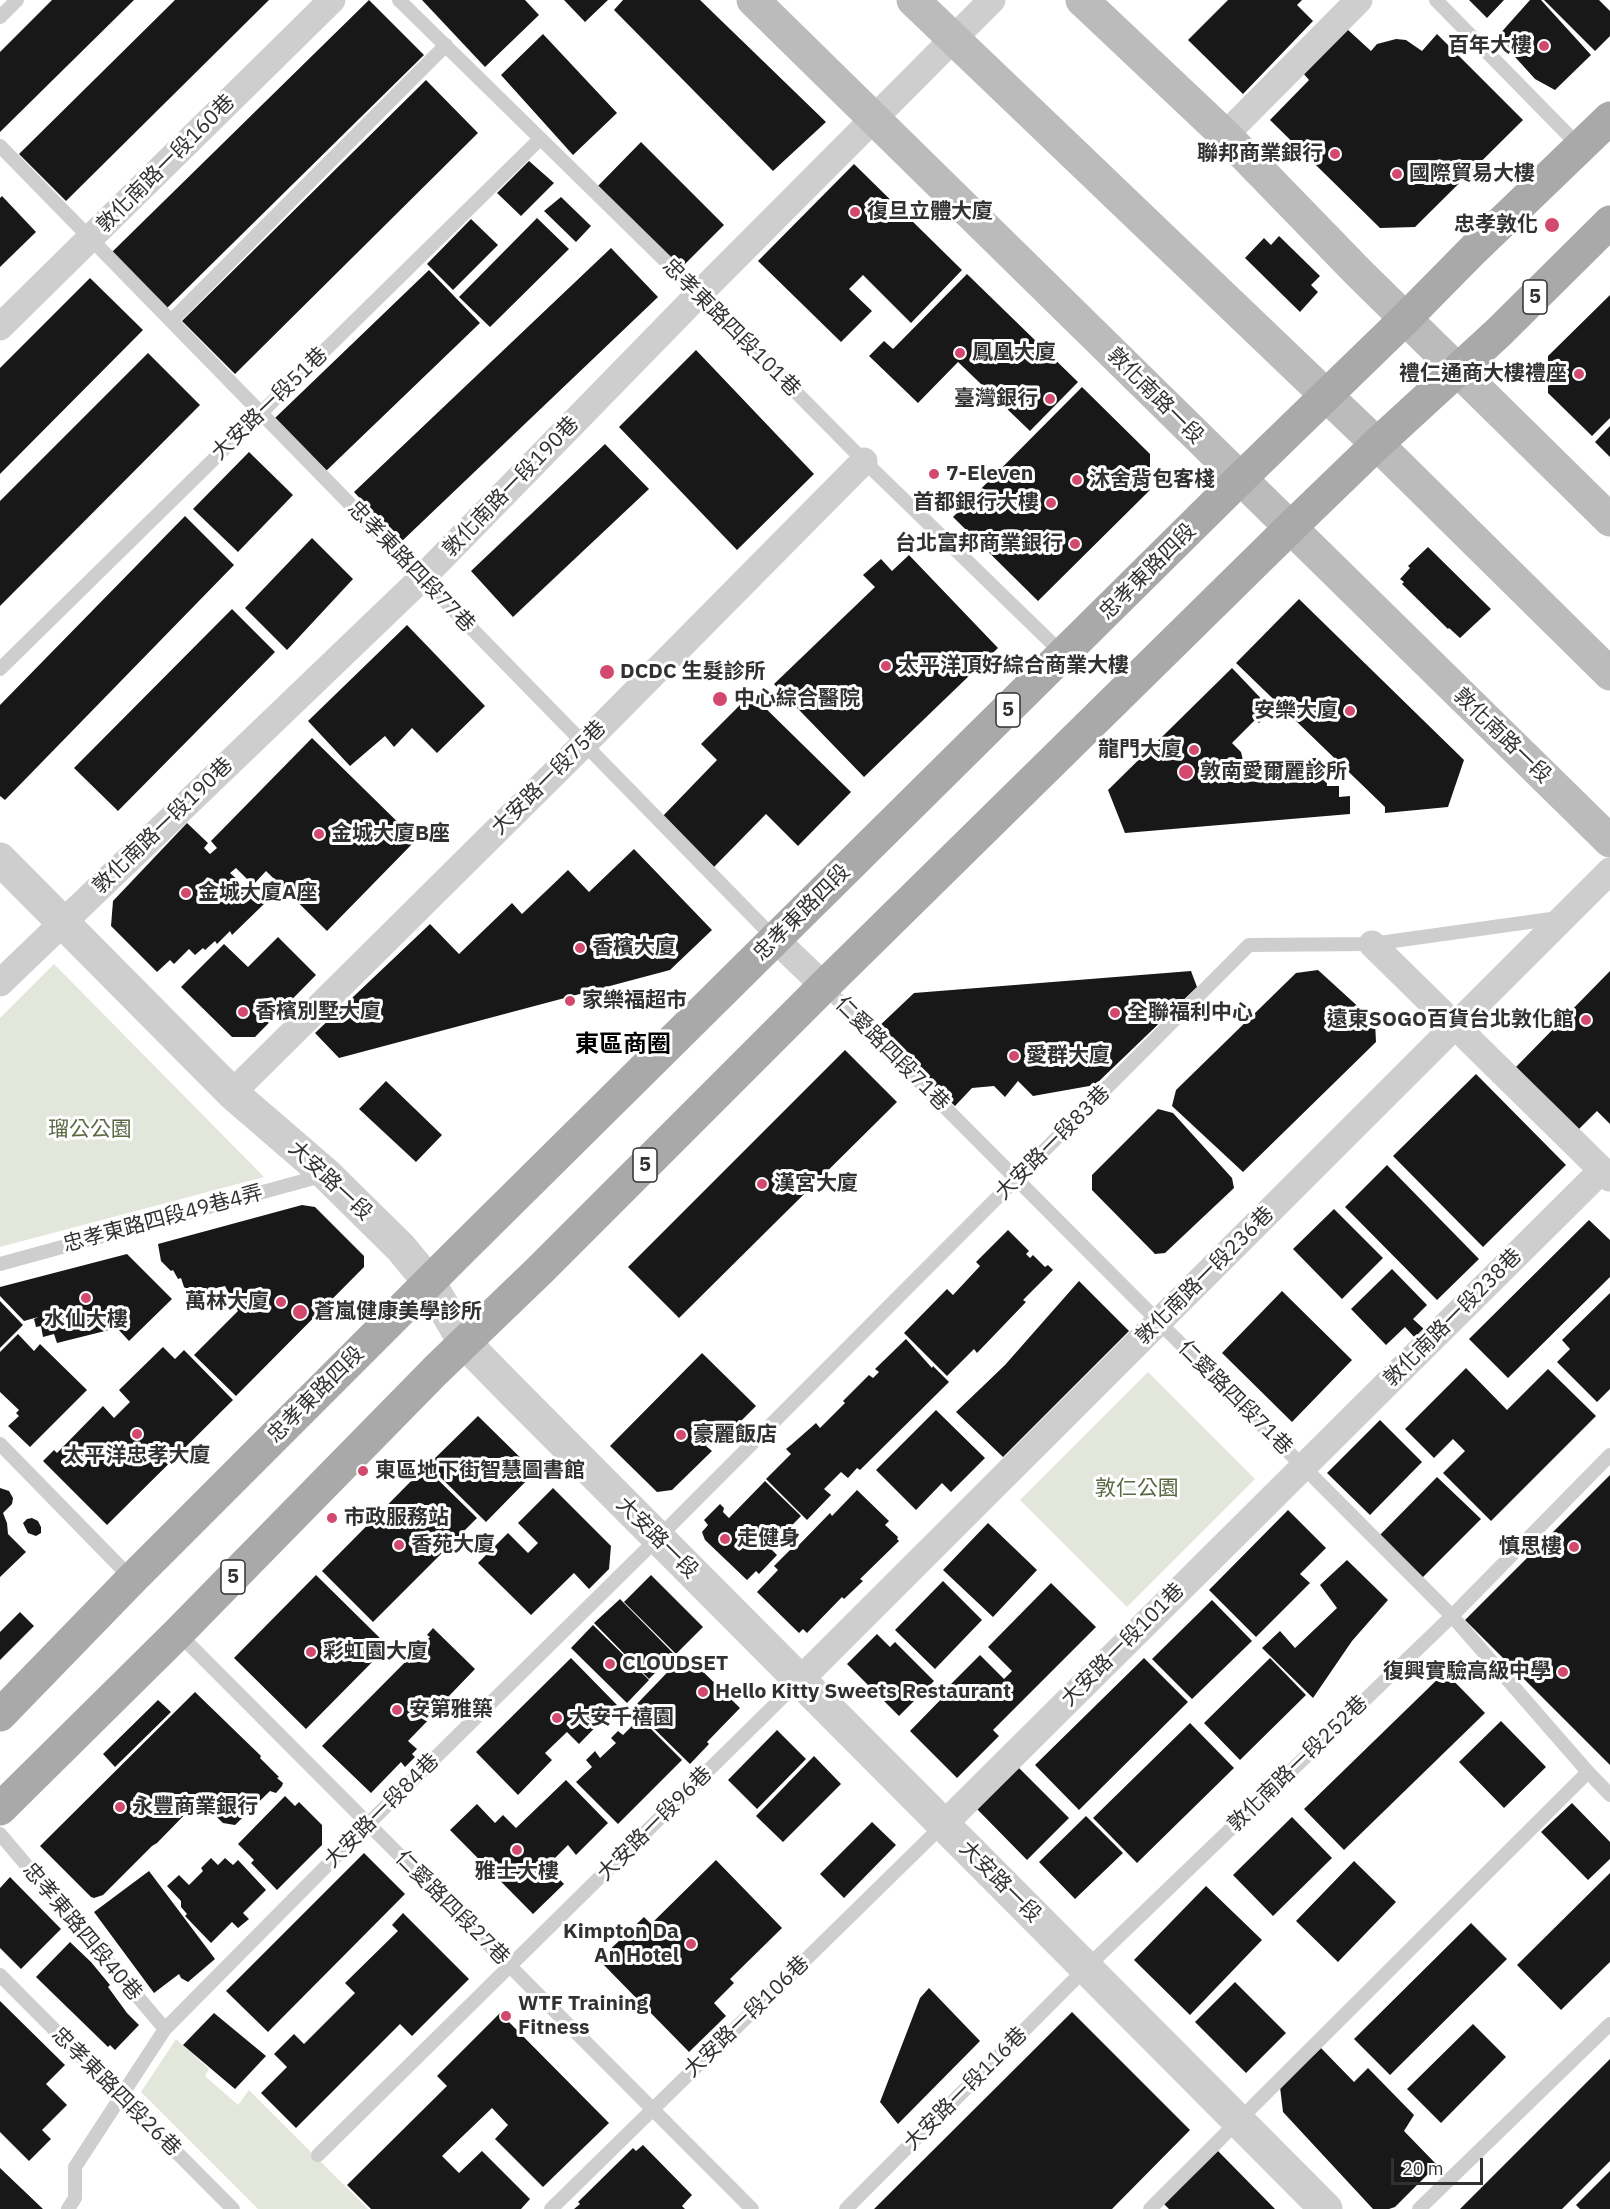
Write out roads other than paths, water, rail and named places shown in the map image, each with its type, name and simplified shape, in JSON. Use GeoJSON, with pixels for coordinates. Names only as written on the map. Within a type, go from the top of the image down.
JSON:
{"type":"FeatureCollection","features":[{"type":"Feature","properties":{"kind":"main road","name":"敦化南路一段"},"geometry":{"type":"LineString","coordinates":[[753,0],[1610,841]]}},
{"type":"Feature","properties":{"kind":"main road"},"geometry":{"type":"LineString","coordinates":[[913,0],[1377,444],[1610,674]]}},
{"type":"Feature","properties":{"kind":"main road"},"geometry":{"type":"LineString","coordinates":[[1082,0],[1225,135],[1341,255],[1610,520]]}},
{"type":"Feature","properties":{"kind":"main road","name":"忠孝東路四段"},"geometry":{"type":"LineString","coordinates":[[0,1714],[429,1282],[775,939],[1240,479],[1610,118]]}},
{"type":"Feature","properties":{"kind":"main road","name":"5"},"geometry":{"type":"LineString","coordinates":[[0,1809],[178,1633],[464,1342],[541,1269],[824,986],[1290,528],[1498,333],[1610,222]]}},
{"type":"Feature","properties":{"kind":"street","name":"敦化南路一段160巷"},"geometry":{"type":"LineString","coordinates":[[0,327],[332,0]]}},
{"type":"Feature","properties":{"kind":"street","name":"敦化南路一段190巷"},"geometry":{"type":"LineString","coordinates":[[0,983],[422,578],[699,294],[992,0]]}},
{"type":"Feature","properties":{"kind":"street"},"geometry":{"type":"LineString","coordinates":[[1225,135],[1359,0]]}},
{"type":"Feature","properties":{"kind":"street","name":"大安路一段75巷"},"geometry":{"type":"LineString","coordinates":[[232,1093],[584,744],[864,461]]}},
{"type":"Feature","properties":{"kind":"street","name":"大安路一段"},"geometry":{"type":"LineString","coordinates":[[0,859],[232,1093],[327,1175],[401,1248],[429,1282],[464,1342],[1326,2209]]}},
{"type":"Feature","properties":{"kind":"street","name":"敦化南路一段236巷"},"geometry":{"type":"LineString","coordinates":[[799,1681],[1610,871]]}},
{"type":"Feature","properties":{"kind":"street","name":"忠孝東路四段77巷"},"geometry":{"type":"LineString","coordinates":[[775,939],[824,986]]}},
{"type":"Feature","properties":{"kind":"street"},"geometry":{"type":"LineString","coordinates":[[1372,944],[1606,1174]]}},
{"type":"Feature","properties":{"kind":"street","name":"敦化南路一段238巷"},"geometry":{"type":"LineString","coordinates":[[1303,1466],[1606,1174]]}},
{"type":"Feature","properties":{"kind":"street","name":"大安路一段101巷"},"geometry":{"type":"LineString","coordinates":[[943,1825],[1303,1466]]}},
{"type":"Feature","properties":{"kind":"lane"},"geometry":{"type":"LineString","coordinates":[[0,17],[17,0]]}},
{"type":"Feature","properties":{"kind":"lane","name":"忠孝東路四段101巷"},"geometry":{"type":"LineString","coordinates":[[399,0],[699,294],[1033,628],[1064,655]]}},
{"type":"Feature","properties":{"kind":"lane"},"geometry":{"type":"LineString","coordinates":[[1436,0],[1580,147]]}},
{"type":"Feature","properties":{"kind":"lane"},"geometry":{"type":"LineString","coordinates":[[171,321],[446,45]]}},
{"type":"Feature","properties":{"kind":"lane","name":"大安路一段51巷"},"geometry":{"type":"LineString","coordinates":[[0,669],[540,139]]}},
{"type":"Feature","properties":{"kind":"lane","name":"忠孝東路四段77巷"},"geometry":{"type":"LineString","coordinates":[[0,146],[775,939]]}},
{"type":"Feature","properties":{"kind":"lane","name":"大安路一段83巷"},"geometry":{"type":"LineString","coordinates":[[658,1538],[1249,945],[1372,944],[1563,918]]}},
{"type":"Feature","properties":{"kind":"lane","name":"仁愛路四段71巷"},"geometry":{"type":"LineString","coordinates":[[824,986],[1452,1616],[1610,1795]]}},
{"type":"Feature","properties":{"kind":"lane","name":"忠孝東路四段49巷4弄"},"geometry":{"type":"LineString","coordinates":[[0,1264],[327,1175]]}},
{"type":"Feature","properties":{"kind":"lane"},"geometry":{"type":"LineString","coordinates":[[0,1444],[132,1579]]}},
{"type":"Feature","properties":{"kind":"lane","name":"敦化南路一段252巷"},"geometry":{"type":"LineString","coordinates":[[1086,1968],[1452,1616],[1610,1455]]}},
{"type":"Feature","properties":{"kind":"lane","name":"大安路一段84巷"},"geometry":{"type":"LineString","coordinates":[[68,2209],[75,2198],[75,2167],[165,2030],[368,1824],[658,1538]]}},
{"type":"Feature","properties":{"kind":"lane","name":"仁愛路四段27巷"},"geometry":{"type":"LineString","coordinates":[[178,1633],[752,2209]]}},
{"type":"Feature","properties":{"kind":"lane","name":"大安路一段96巷"},"geometry":{"type":"LineString","coordinates":[[318,2155],[799,1681]]}},
{"type":"Feature","properties":{"kind":"lane"},"geometry":{"type":"LineString","coordinates":[[1150,2209],[1588,1772]]}},
{"type":"Feature","properties":{"kind":"lane","name":"大安路一段106巷"},"geometry":{"type":"LineString","coordinates":[[550,2209],[943,1825]]}},
{"type":"Feature","properties":{"kind":"lane","name":"忠孝東路四段40巷"},"geometry":{"type":"LineString","coordinates":[[0,1834],[165,2030]]}},
{"type":"Feature","properties":{"kind":"lane","name":"大安路一段116巷"},"geometry":{"type":"LineString","coordinates":[[846,2209],[1086,1968]]}},
{"type":"Feature","properties":{"kind":"lane","name":"忠孝東路四段26巷"},"geometry":{"type":"LineString","coordinates":[[0,1975],[233,2209]]}},
{"type":"Feature","properties":{"kind":"lane"},"geometry":{"type":"LineString","coordinates":[[1419,2209],[1610,2024]]}},
{"type":"Feature","properties":{"kind":"place","name":"百年大樓"},"geometry":{"type":"Point","coordinates":[1544,46]}},
{"type":"Feature","properties":{"kind":"place","name":"聯邦商業銀行"},"geometry":{"type":"Point","coordinates":[1335,154]}},
{"type":"Feature","properties":{"kind":"place","name":"國際貿易大樓"},"geometry":{"type":"Point","coordinates":[1397,174]}},
{"type":"Feature","properties":{"kind":"place","name":"復旦立體大廈"},"geometry":{"type":"Point","coordinates":[855,212]}},
{"type":"Feature","properties":{"kind":"place","name":"忠孝敦化"},"geometry":{"type":"Point","coordinates":[1552,225]}},
{"type":"Feature","properties":{"kind":"place","name":"鳳凰大廈"},"geometry":{"type":"Point","coordinates":[960,353]}},
{"type":"Feature","properties":{"kind":"place","name":"禮仁通商大樓禮座"},"geometry":{"type":"Point","coordinates":[1579,374]}},
{"type":"Feature","properties":{"kind":"place","name":"臺灣銀行"},"geometry":{"type":"Point","coordinates":[1050,399]}},
{"type":"Feature","properties":{"kind":"place","name":"7-Eleven"},"geometry":{"type":"Point","coordinates":[934,474]}},
{"type":"Feature","properties":{"kind":"place","name":"沐舍背包客棧"},"geometry":{"type":"Point","coordinates":[1077,480]}},
{"type":"Feature","properties":{"kind":"place","name":"首都銀行大樓"},"geometry":{"type":"Point","coordinates":[1051,503]}},
{"type":"Feature","properties":{"kind":"place","name":"台北富邦商業銀行"},"geometry":{"type":"Point","coordinates":[1075,544]}},
{"type":"Feature","properties":{"kind":"place","name":"太平洋頂好綜合商業大樓"},"geometry":{"type":"Point","coordinates":[886,666]}},
{"type":"Feature","properties":{"kind":"place","name":"DCDC 生髮診所"},"geometry":{"type":"Point","coordinates":[607,672]}},
{"type":"Feature","properties":{"kind":"place","name":"中心綜合醫院"},"geometry":{"type":"Point","coordinates":[720,699]}},
{"type":"Feature","properties":{"kind":"place","name":"安樂大廈"},"geometry":{"type":"Point","coordinates":[1350,711]}},
{"type":"Feature","properties":{"kind":"place","name":"龍門大廈"},"geometry":{"type":"Point","coordinates":[1194,750]}},
{"type":"Feature","properties":{"kind":"place","name":"敦南愛爾麗診所"},"geometry":{"type":"Point","coordinates":[1186,772]}},
{"type":"Feature","properties":{"kind":"place","name":"金城大廈B座"},"geometry":{"type":"Point","coordinates":[319,834]}},
{"type":"Feature","properties":{"kind":"place","name":"金城大廈A座"},"geometry":{"type":"Point","coordinates":[186,893]}},
{"type":"Feature","properties":{"kind":"place","name":"香檳大廈"},"geometry":{"type":"Point","coordinates":[580,948]}},
{"type":"Feature","properties":{"kind":"place","name":"家樂福超市"},"geometry":{"type":"Point","coordinates":[570,1001]}},
{"type":"Feature","properties":{"kind":"place","name":"香檳別墅大廈"},"geometry":{"type":"Point","coordinates":[243,1012]}},
{"type":"Feature","properties":{"kind":"place","name":"全聯福利中心"},"geometry":{"type":"Point","coordinates":[1115,1013]}},
{"type":"Feature","properties":{"kind":"place","name":"遠東SOGO百貨台北敦化館"},"geometry":{"type":"Point","coordinates":[1586,1020]}},
{"type":"Feature","properties":{"kind":"place","name":"愛群大廈"},"geometry":{"type":"Point","coordinates":[1014,1056]}},
{"type":"Feature","properties":{"kind":"place","name":"漢宮大廈"},"geometry":{"type":"Point","coordinates":[762,1184]}},
{"type":"Feature","properties":{"kind":"place","name":"水仙大樓"},"geometry":{"type":"Point","coordinates":[86,1298]}},
{"type":"Feature","properties":{"kind":"place","name":"萬林大廈"},"geometry":{"type":"Point","coordinates":[281,1302]}},
{"type":"Feature","properties":{"kind":"place","name":"蒼嵐健康美學診所"},"geometry":{"type":"Point","coordinates":[300,1312]}},
{"type":"Feature","properties":{"kind":"place","name":"太平洋忠孝大廈"},"geometry":{"type":"Point","coordinates":[137,1434]}},
{"type":"Feature","properties":{"kind":"place","name":"豪麗飯店"},"geometry":{"type":"Point","coordinates":[681,1435]}},
{"type":"Feature","properties":{"kind":"place","name":"東區地下街智慧圖書館"},"geometry":{"type":"Point","coordinates":[363,1471]}},
{"type":"Feature","properties":{"kind":"place","name":"市政服務站"},"geometry":{"type":"Point","coordinates":[332,1518]}},
{"type":"Feature","properties":{"kind":"place","name":"走健身"},"geometry":{"type":"Point","coordinates":[725,1539]}},
{"type":"Feature","properties":{"kind":"place","name":"香苑大廈"},"geometry":{"type":"Point","coordinates":[399,1545]}},
{"type":"Feature","properties":{"kind":"place","name":"慎思樓"},"geometry":{"type":"Point","coordinates":[1574,1547]}},
{"type":"Feature","properties":{"kind":"place","name":"彩虹園大廈"},"geometry":{"type":"Point","coordinates":[311,1652]}},
{"type":"Feature","properties":{"kind":"place","name":"CLOUDSET"},"geometry":{"type":"Point","coordinates":[610,1664]}},
{"type":"Feature","properties":{"kind":"place","name":"復興實驗高級中學"},"geometry":{"type":"Point","coordinates":[1563,1672]}},
{"type":"Feature","properties":{"kind":"place","name":"Hello Kitty Sweets Restaurant"},"geometry":{"type":"Point","coordinates":[703,1692]}},
{"type":"Feature","properties":{"kind":"place","name":"安第雅築"},"geometry":{"type":"Point","coordinates":[397,1710]}},
{"type":"Feature","properties":{"kind":"place","name":"大安千禧園"},"geometry":{"type":"Point","coordinates":[557,1718]}},
{"type":"Feature","properties":{"kind":"place","name":"永豐商業銀行"},"geometry":{"type":"Point","coordinates":[120,1807]}},
{"type":"Feature","properties":{"kind":"place","name":"雅士大樓"},"geometry":{"type":"Point","coordinates":[517,1850]}},
{"type":"Feature","properties":{"kind":"place","name":"Kimpton Da An Hotel"},"geometry":{"type":"Point","coordinates":[691,1944]}},
{"type":"Feature","properties":{"kind":"place","name":"WTF Training Fitness"},"geometry":{"type":"Point","coordinates":[506,2016]}},
{"type":"Feature","properties":{"kind":"district","name":"東區商圈"},"geometry":{"type":"Point","coordinates":[623,1045]}},
{"type":"Feature","properties":{"kind":"park label","name":"瑠公公園"},"geometry":{"type":"Point","coordinates":[90,1130]}},
{"type":"Feature","properties":{"kind":"park label","name":"敦仁公園"},"geometry":{"type":"Point","coordinates":[1137,1489]}}]}
